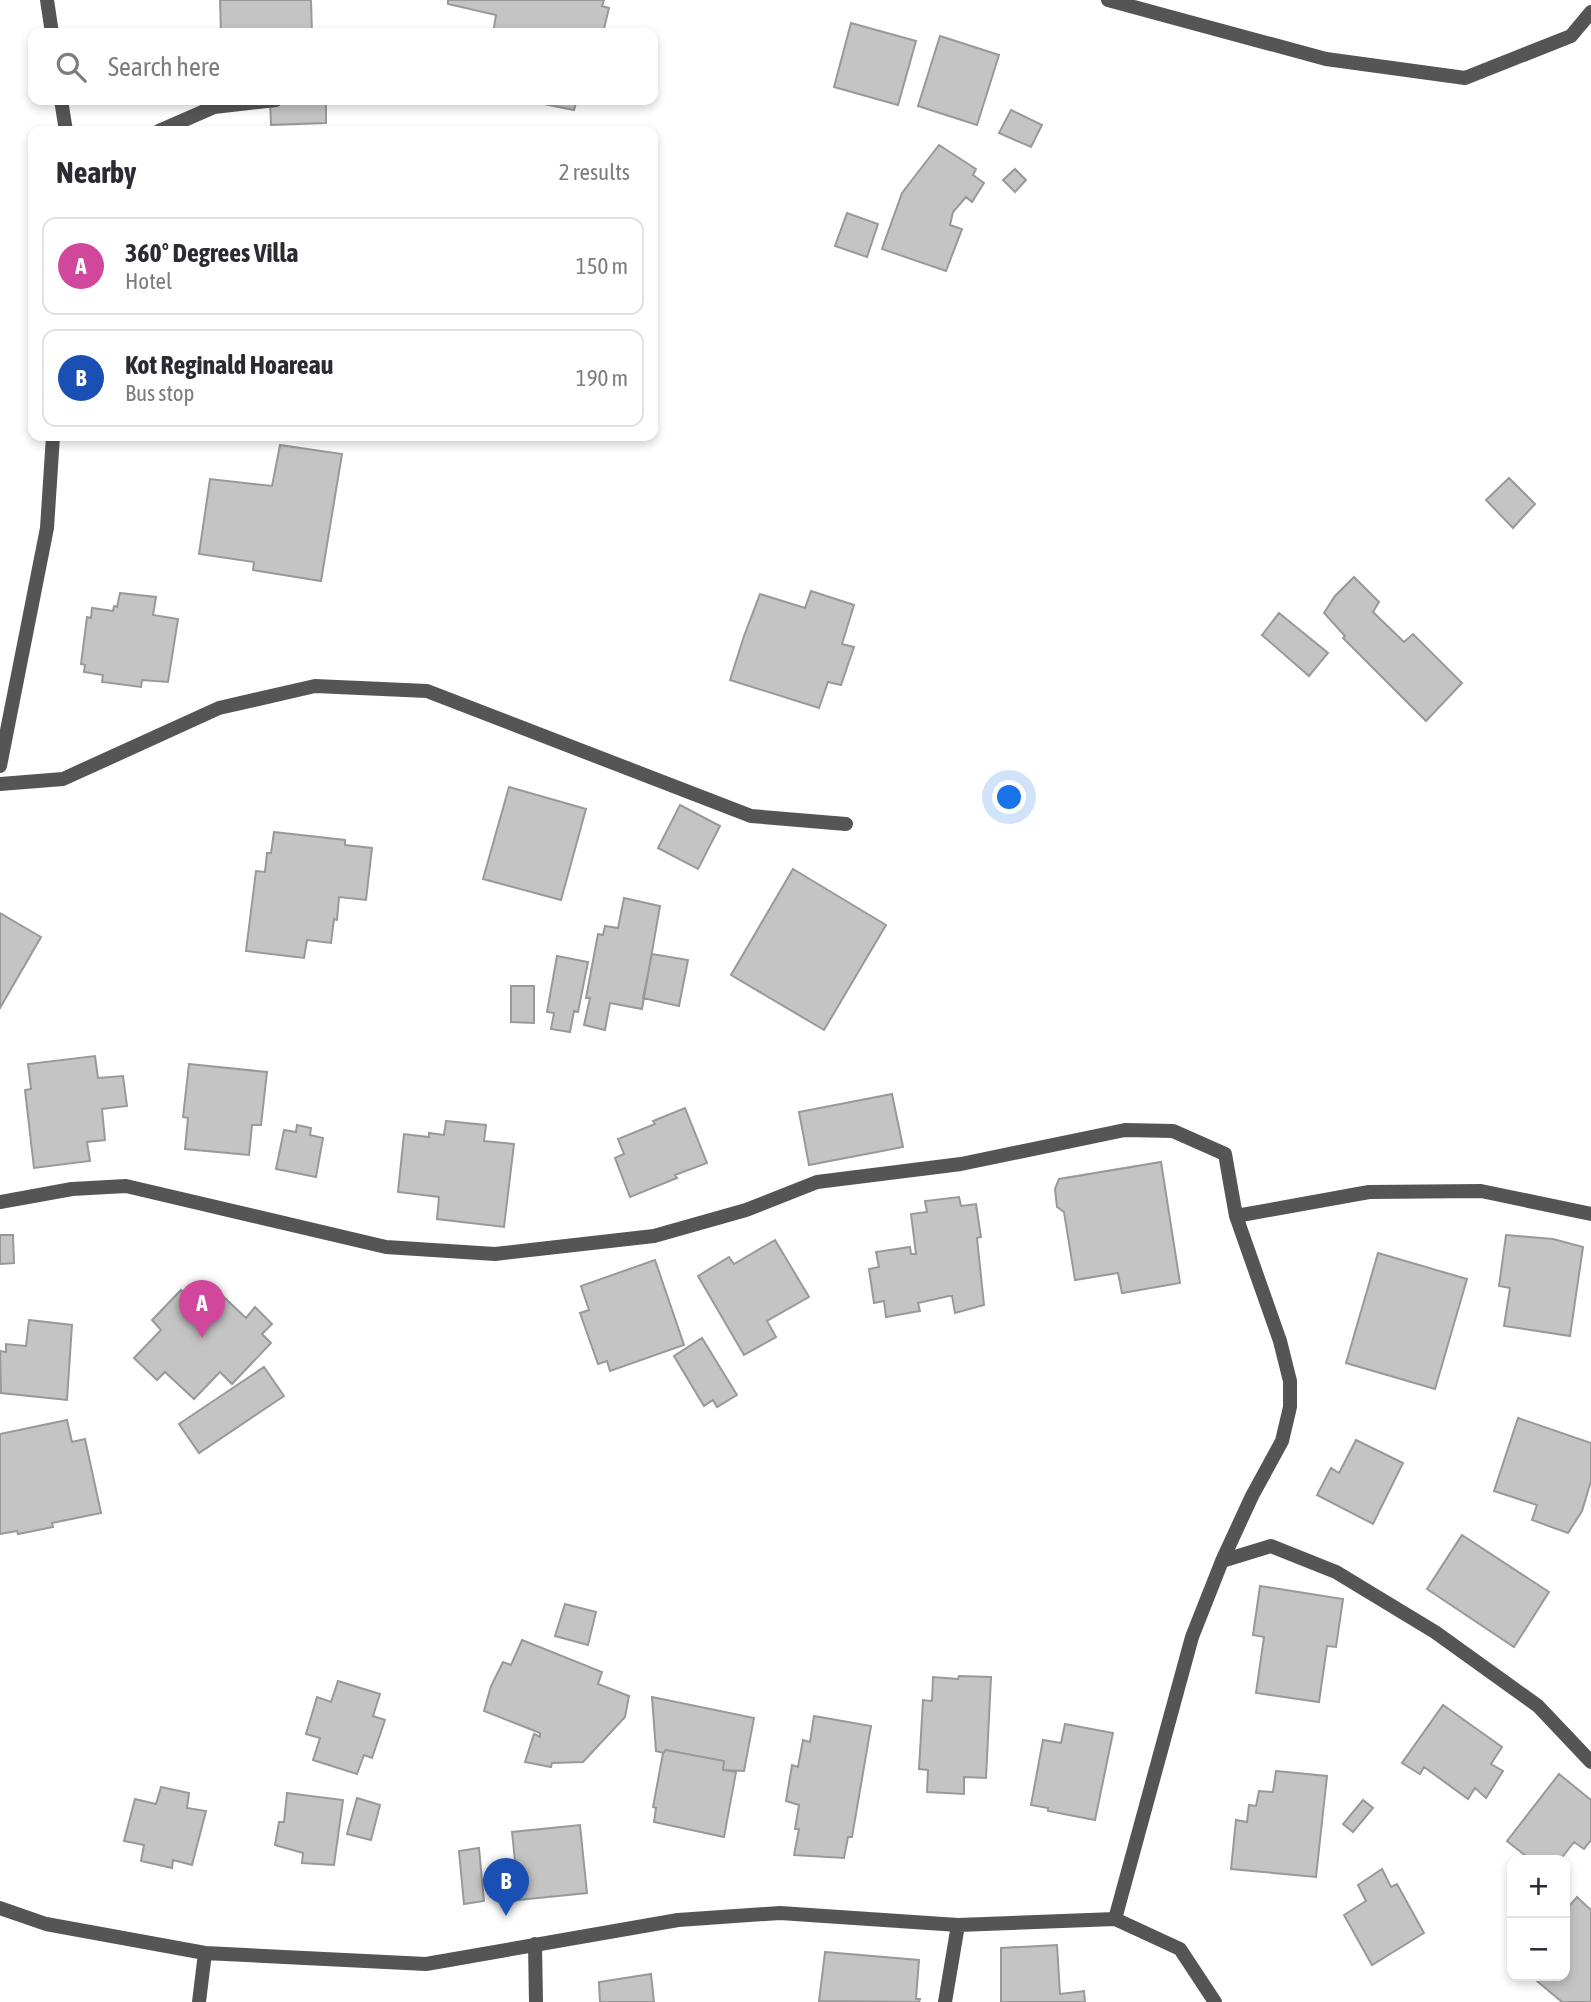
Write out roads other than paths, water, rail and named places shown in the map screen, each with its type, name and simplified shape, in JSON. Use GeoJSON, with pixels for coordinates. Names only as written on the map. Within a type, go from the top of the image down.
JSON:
{"type":"FeatureCollection","features":[{"type":"Feature","properties":{"kind":"street"},"geometry":{"type":"LineString","coordinates":[[47,0],[51,28]]}},
{"type":"Feature","properties":{"kind":"street"},"geometry":{"type":"LineString","coordinates":[[1108,0],[1325,60],[1465,78],[1571,36],[1591,12]]}},
{"type":"Feature","properties":{"kind":"street"},"geometry":{"type":"LineString","coordinates":[[62,105],[65,126]]}},
{"type":"Feature","properties":{"kind":"street"},"geometry":{"type":"LineString","coordinates":[[171,126],[215,107],[232,105]]}},
{"type":"Feature","properties":{"kind":"street"},"geometry":{"type":"LineString","coordinates":[[0,766],[47,528],[53,441]]}},
{"type":"Feature","properties":{"kind":"street"},"geometry":{"type":"LineString","coordinates":[[0,784],[63,779],[219,708],[315,686],[415,690],[427,691],[751,816],[846,824]]}},
{"type":"Feature","properties":{"kind":"street"},"geometry":{"type":"LineString","coordinates":[[0,1202],[72,1189],[126,1186],[386,1247],[495,1254],[654,1236],[746,1210],[817,1182],[961,1164],[1125,1130],[1173,1131],[1225,1154],[1236,1216],[1280,1341],[1290,1381],[1290,1407],[1282,1441],[1252,1496],[1222,1561],[1192,1637],[1115,1919]]}},
{"type":"Feature","properties":{"kind":"street"},"geometry":{"type":"LineString","coordinates":[[1236,1216],[1369,1192],[1469,1191],[1481,1191],[1591,1214]]}},
{"type":"Feature","properties":{"kind":"street"},"geometry":{"type":"LineString","coordinates":[[1222,1561],[1271,1546],[1336,1572],[1435,1632],[1538,1706],[1591,1762]]}},
{"type":"Feature","properties":{"kind":"street"},"geometry":{"type":"LineString","coordinates":[[0,1908],[46,1924],[205,1953],[426,1964],[678,1920],[780,1913],[958,1925],[1115,1919],[1180,1949],[1215,2002]]}},
{"type":"Feature","properties":{"kind":"street"},"geometry":{"type":"LineString","coordinates":[[945,2002],[958,1925]]}},
{"type":"Feature","properties":{"kind":"street"},"geometry":{"type":"LineString","coordinates":[[535,1944],[536,2002]]}},
{"type":"Feature","properties":{"kind":"street"},"geometry":{"type":"LineString","coordinates":[[200,2002],[205,1953]]}},
{"type":"Feature","properties":{"kind":"place","name":"360° Degrees Villa"},"geometry":{"type":"Point","coordinates":[202,1338]}},
{"type":"Feature","properties":{"kind":"place","name":"Kot Reginald Hoareau"},"geometry":{"type":"Point","coordinates":[506,1916]}}]}
